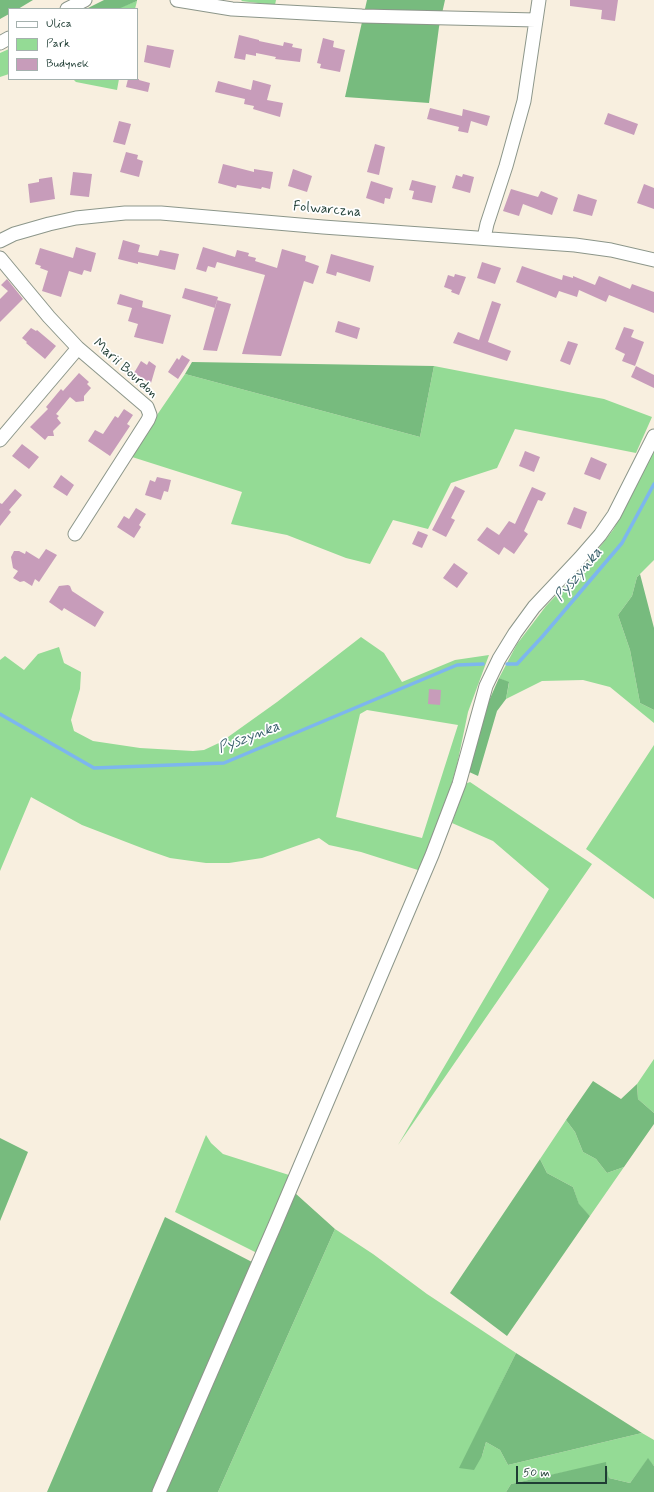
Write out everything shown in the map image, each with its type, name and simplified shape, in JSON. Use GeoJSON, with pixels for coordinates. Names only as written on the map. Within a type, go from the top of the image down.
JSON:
{"type":"FeatureCollection","features":[{"type":"Feature","properties":{"kind":"street"},"geometry":{"type":"LineString","coordinates":[[69,8],[85,0]]}},
{"type":"Feature","properties":{"kind":"street"},"geometry":{"type":"LineString","coordinates":[[177,0],[232,9],[355,16],[536,20]]}},
{"type":"Feature","properties":{"kind":"street"},"geometry":{"type":"LineString","coordinates":[[484,238],[523,107],[540,0]]}},
{"type":"Feature","properties":{"kind":"street","name":"Folwarczna"},"geometry":{"type":"LineString","coordinates":[[0,241],[14,234],[76,218],[125,213],[161,213],[216,216],[324,227],[484,238],[611,250],[654,260]]}},
{"type":"Feature","properties":{"kind":"street","name":"Marii Bourdon"},"geometry":{"type":"LineString","coordinates":[[0,258],[78,348],[147,407],[150,415],[75,534]]}},
{"type":"Feature","properties":{"kind":"street"},"geometry":{"type":"LineString","coordinates":[[0,440],[78,348]]}},
{"type":"Feature","properties":{"kind":"street"},"geometry":{"type":"LineString","coordinates":[[159,1492],[432,855],[459,784],[486,686],[499,659],[534,608],[580,558],[611,520],[654,436]]}},
{"type":"Feature","properties":{"kind":"green space"},"geometry":{"type":"Polygon","coordinates":[[[0,0],[33,0],[20,8],[8,8],[8,15],[0,19],[0,0]]]}},
{"type":"Feature","properties":{"kind":"green space"},"geometry":{"type":"Polygon","coordinates":[[[104,0],[137,0],[120,8],[88,8],[104,0]]]}},
{"type":"Feature","properties":{"kind":"green space"},"geometry":{"type":"Polygon","coordinates":[[[276,0],[275,5],[241,1],[276,0]]]}},
{"type":"Feature","properties":{"kind":"green space"},"geometry":{"type":"Polygon","coordinates":[[[367,0],[445,0],[439,27],[429,103],[345,97],[367,0]]]}},
{"type":"Feature","properties":{"kind":"green space"},"geometry":{"type":"Polygon","coordinates":[[[137,1],[135,8],[120,8],[137,1]]]}},
{"type":"Feature","properties":{"kind":"green space"},"geometry":{"type":"Polygon","coordinates":[[[8,49],[8,74],[0,77],[0,53],[8,49]]]}},
{"type":"Feature","properties":{"kind":"green space"},"geometry":{"type":"Polygon","coordinates":[[[74,80],[119,80],[117,90],[76,82],[74,80]]]}},
{"type":"Feature","properties":{"kind":"green space"},"geometry":{"type":"Polygon","coordinates":[[[192,362],[434,366],[420,437],[185,374],[192,362]]]}},
{"type":"Feature","properties":{"kind":"green space"},"geometry":{"type":"Polygon","coordinates":[[[434,366],[604,399],[652,417],[636,453],[515,429],[497,468],[451,483],[428,529],[393,520],[370,564],[346,558],[287,535],[231,524],[242,492],[129,456],[185,374],[420,437],[434,366]]]}},
{"type":"Feature","properties":{"kind":"green space"},"geometry":{"type":"Polygon","coordinates":[[[654,451],[654,560],[637,577],[632,596],[618,615],[630,650],[640,703],[654,710],[654,723],[610,687],[583,680],[542,681],[506,699],[509,683],[499,678],[517,644],[546,606],[589,561],[613,530],[654,451]]]}},
{"type":"Feature","properties":{"kind":"green space"},"geometry":{"type":"Polygon","coordinates":[[[640,574],[654,628],[654,710],[640,703],[630,650],[618,615],[632,596],[637,577],[640,574]]]}},
{"type":"Feature","properties":{"kind":"green space"},"geometry":{"type":"Polygon","coordinates":[[[361,637],[384,653],[402,682],[455,660],[489,655],[468,712],[457,765],[445,806],[421,871],[361,852],[329,845],[319,838],[262,858],[229,863],[206,863],[170,858],[82,825],[31,797],[0,871],[0,660],[5,656],[24,670],[38,654],[59,647],[64,663],[81,672],[80,689],[71,720],[74,731],[93,741],[140,748],[193,751],[204,750],[221,742],[277,702],[361,637]],[[367,710],[360,714],[336,817],[422,838],[458,725],[367,710]]]}},
{"type":"Feature","properties":{"kind":"green space"},"geometry":{"type":"Polygon","coordinates":[[[499,678],[509,682],[506,699],[497,711],[478,776],[467,771],[481,719],[499,678]]]}},
{"type":"Feature","properties":{"kind":"green space"},"geometry":{"type":"Polygon","coordinates":[[[654,745],[654,899],[586,849],[654,745]]]}},
{"type":"Feature","properties":{"kind":"green space"},"geometry":{"type":"Polygon","coordinates":[[[470,782],[592,864],[398,1145],[549,889],[493,841],[452,823],[465,784],[470,782]]]}},
{"type":"Feature","properties":{"kind":"green space"},"geometry":{"type":"Polygon","coordinates":[[[654,1059],[654,1113],[638,1099],[637,1084],[654,1059]]]}},
{"type":"Feature","properties":{"kind":"green space"},"geometry":{"type":"Polygon","coordinates":[[[593,1081],[621,1099],[637,1084],[638,1099],[654,1113],[654,1124],[624,1167],[607,1173],[596,1159],[583,1152],[575,1132],[566,1120],[593,1081]]]}},
{"type":"Feature","properties":{"kind":"green space"},"geometry":{"type":"Polygon","coordinates":[[[566,1120],[575,1132],[583,1152],[596,1159],[607,1173],[624,1167],[590,1216],[579,1205],[573,1187],[547,1173],[540,1159],[566,1120]]]}},
{"type":"Feature","properties":{"kind":"green space"},"geometry":{"type":"Polygon","coordinates":[[[206,1135],[211,1143],[223,1154],[289,1175],[257,1253],[175,1212],[206,1135]]]}},
{"type":"Feature","properties":{"kind":"green space"},"geometry":{"type":"Polygon","coordinates":[[[0,1138],[28,1152],[0,1221],[0,1138]]]}},
{"type":"Feature","properties":{"kind":"green space"},"geometry":{"type":"Polygon","coordinates":[[[540,1159],[547,1173],[573,1187],[579,1204],[590,1216],[507,1336],[450,1293],[540,1159]]]}},
{"type":"Feature","properties":{"kind":"green space"},"geometry":{"type":"Polygon","coordinates":[[[295,1193],[335,1229],[218,1492],[166,1492],[295,1193]]]}},
{"type":"Feature","properties":{"kind":"green space"},"geometry":{"type":"Polygon","coordinates":[[[165,1217],[252,1262],[152,1492],[47,1492],[165,1217]]]}},
{"type":"Feature","properties":{"kind":"green space"},"geometry":{"type":"Polygon","coordinates":[[[335,1229],[373,1254],[427,1294],[516,1353],[460,1468],[482,1456],[486,1442],[500,1450],[508,1465],[642,1433],[654,1440],[654,1466],[648,1459],[630,1483],[609,1478],[606,1463],[511,1484],[506,1492],[218,1492],[335,1229]]]}},
{"type":"Feature","properties":{"kind":"green space"},"geometry":{"type":"Polygon","coordinates":[[[516,1353],[642,1433],[508,1465],[500,1450],[486,1442],[482,1456],[474,1470],[459,1468],[516,1353]]]}},
{"type":"Feature","properties":{"kind":"green space"},"geometry":{"type":"Polygon","coordinates":[[[648,1458],[654,1466],[654,1492],[506,1492],[511,1484],[606,1462],[609,1478],[630,1483],[648,1458]]]}},
{"type":"Feature","properties":{"kind":"building"},"geometry":{"type":"Polygon","coordinates":[[[570,0],[618,0],[615,21],[601,19],[602,10],[570,6],[570,0]]]}},
{"type":"Feature","properties":{"kind":"building"},"geometry":{"type":"Polygon","coordinates":[[[239,35],[283,46],[284,42],[293,44],[292,47],[302,49],[300,62],[275,59],[276,57],[256,53],[256,56],[246,54],[245,60],[234,58],[239,35]]]}},
{"type":"Feature","properties":{"kind":"building"},"geometry":{"type":"Polygon","coordinates":[[[323,38],[334,41],[333,47],[345,50],[340,72],[320,68],[321,64],[317,63],[323,38]]]}},
{"type":"Feature","properties":{"kind":"building"},"geometry":{"type":"Polygon","coordinates":[[[147,45],[174,50],[170,68],[144,62],[147,45]]]}},
{"type":"Feature","properties":{"kind":"building"},"geometry":{"type":"Polygon","coordinates":[[[139,79],[150,83],[148,92],[126,87],[128,80],[139,79]]]}},
{"type":"Feature","properties":{"kind":"building"},"geometry":{"type":"Polygon","coordinates":[[[253,80],[271,85],[267,100],[283,103],[280,117],[253,109],[254,106],[244,104],[245,99],[215,92],[218,81],[251,90],[253,80]]]}},
{"type":"Feature","properties":{"kind":"building"},"geometry":{"type":"Polygon","coordinates":[[[430,108],[462,116],[463,109],[490,116],[487,126],[471,121],[468,133],[458,131],[459,127],[427,119],[430,108]]]}},
{"type":"Feature","properties":{"kind":"building"},"geometry":{"type":"Polygon","coordinates":[[[608,113],[638,124],[634,135],[604,124],[608,113]]]}},
{"type":"Feature","properties":{"kind":"building"},"geometry":{"type":"Polygon","coordinates":[[[119,121],[131,124],[125,145],[113,142],[119,121]]]}},
{"type":"Feature","properties":{"kind":"building"},"geometry":{"type":"Polygon","coordinates":[[[375,144],[385,147],[379,175],[367,172],[375,144]]]}},
{"type":"Feature","properties":{"kind":"building"},"geometry":{"type":"Polygon","coordinates":[[[126,152],[138,155],[137,159],[143,161],[139,177],[120,172],[126,152]]]}},
{"type":"Feature","properties":{"kind":"building"},"geometry":{"type":"Polygon","coordinates":[[[223,164],[254,172],[254,169],[273,172],[270,189],[237,185],[236,188],[218,183],[223,164]]]}},
{"type":"Feature","properties":{"kind":"building"},"geometry":{"type":"Polygon","coordinates":[[[293,169],[312,176],[307,192],[288,186],[293,169]]]}},
{"type":"Feature","properties":{"kind":"building"},"geometry":{"type":"Polygon","coordinates":[[[73,172],[92,174],[89,197],[70,195],[73,172]]]}},
{"type":"Feature","properties":{"kind":"building"},"geometry":{"type":"Polygon","coordinates":[[[463,174],[474,177],[470,193],[452,188],[456,175],[462,177],[463,174]]]}},
{"type":"Feature","properties":{"kind":"building"},"geometry":{"type":"Polygon","coordinates":[[[52,177],[55,199],[30,203],[28,184],[39,182],[39,179],[52,177]]]}},
{"type":"Feature","properties":{"kind":"building"},"geometry":{"type":"Polygon","coordinates":[[[412,180],[436,186],[432,203],[412,199],[414,191],[409,190],[412,180]]]}},
{"type":"Feature","properties":{"kind":"building"},"geometry":{"type":"Polygon","coordinates":[[[371,181],[393,188],[390,199],[385,198],[384,204],[366,198],[371,181]]]}},
{"type":"Feature","properties":{"kind":"building"},"geometry":{"type":"Polygon","coordinates":[[[644,184],[654,188],[654,209],[637,203],[644,184]]]}},
{"type":"Feature","properties":{"kind":"building"},"geometry":{"type":"Polygon","coordinates":[[[511,189],[538,197],[541,191],[558,198],[552,215],[523,204],[519,216],[503,211],[511,189]]]}},
{"type":"Feature","properties":{"kind":"building"},"geometry":{"type":"Polygon","coordinates":[[[578,194],[597,200],[592,216],[573,211],[578,194]]]}},
{"type":"Feature","properties":{"kind":"building"},"geometry":{"type":"Polygon","coordinates":[[[123,240],[140,245],[138,252],[158,256],[160,250],[179,254],[175,270],[118,259],[123,240]]]}},
{"type":"Feature","properties":{"kind":"building"},"geometry":{"type":"Polygon","coordinates":[[[76,247],[96,253],[91,272],[84,270],[82,275],[69,271],[61,297],[42,291],[48,271],[35,264],[40,248],[73,258],[76,247]]]}},
{"type":"Feature","properties":{"kind":"building"},"geometry":{"type":"Polygon","coordinates":[[[203,247],[235,257],[237,250],[249,253],[248,256],[256,258],[255,261],[277,268],[282,249],[306,256],[305,261],[319,266],[313,284],[304,281],[281,356],[242,354],[265,275],[217,262],[215,268],[208,266],[206,272],[196,269],[203,247]]]}},
{"type":"Feature","properties":{"kind":"building"},"geometry":{"type":"Polygon","coordinates":[[[331,254],[374,266],[370,282],[337,272],[336,276],[326,273],[331,254]]]}},
{"type":"Feature","properties":{"kind":"building"},"geometry":{"type":"Polygon","coordinates":[[[482,262],[501,268],[495,284],[477,278],[482,262]]]}},
{"type":"Feature","properties":{"kind":"building"},"geometry":{"type":"Polygon","coordinates":[[[522,266],[562,280],[563,275],[573,278],[573,276],[595,285],[599,276],[630,289],[632,284],[654,292],[654,313],[609,295],[606,302],[579,290],[577,297],[559,291],[556,298],[516,282],[522,266]]]}},
{"type":"Feature","properties":{"kind":"building"},"geometry":{"type":"Polygon","coordinates":[[[455,274],[466,277],[459,295],[444,287],[448,275],[454,277],[455,274]]]}},
{"type":"Feature","properties":{"kind":"building"},"geometry":{"type":"Polygon","coordinates":[[[7,279],[23,299],[0,322],[0,299],[8,291],[1,285],[7,279]]]}},
{"type":"Feature","properties":{"kind":"building"},"geometry":{"type":"Polygon","coordinates":[[[185,288],[218,297],[215,308],[182,298],[185,288]]]}},
{"type":"Feature","properties":{"kind":"building"},"geometry":{"type":"Polygon","coordinates":[[[120,294],[143,301],[142,307],[171,315],[163,344],[134,337],[138,324],[128,321],[132,308],[117,304],[120,294]]]}},
{"type":"Feature","properties":{"kind":"building"},"geometry":{"type":"Polygon","coordinates":[[[217,300],[231,304],[217,351],[203,350],[217,300]]]}},
{"type":"Feature","properties":{"kind":"building"},"geometry":{"type":"Polygon","coordinates":[[[492,301],[501,304],[488,342],[511,351],[507,361],[453,343],[458,332],[479,340],[492,301]]]}},
{"type":"Feature","properties":{"kind":"building"},"geometry":{"type":"Polygon","coordinates":[[[338,321],[360,328],[357,339],[335,332],[338,321]]]}},
{"type":"Feature","properties":{"kind":"building"},"geometry":{"type":"Polygon","coordinates":[[[624,327],[634,330],[631,337],[644,342],[635,366],[622,361],[625,354],[615,349],[624,327]]]}},
{"type":"Feature","properties":{"kind":"building"},"geometry":{"type":"Polygon","coordinates":[[[31,328],[36,331],[37,330],[56,346],[45,359],[22,338],[31,328]]]}},
{"type":"Feature","properties":{"kind":"building"},"geometry":{"type":"Polygon","coordinates":[[[568,341],[578,344],[570,365],[560,361],[568,341]]]}},
{"type":"Feature","properties":{"kind":"building"},"geometry":{"type":"Polygon","coordinates":[[[182,355],[190,360],[178,379],[168,372],[177,358],[179,360],[182,355]]]}},
{"type":"Feature","properties":{"kind":"building"},"geometry":{"type":"Polygon","coordinates":[[[141,361],[147,365],[149,361],[156,366],[151,383],[134,373],[141,361]]]}},
{"type":"Feature","properties":{"kind":"building"},"geometry":{"type":"Polygon","coordinates":[[[636,366],[654,375],[654,388],[631,377],[636,366]]]}},
{"type":"Feature","properties":{"kind":"building"},"geometry":{"type":"Polygon","coordinates":[[[79,373],[89,382],[87,384],[91,388],[84,396],[84,401],[76,402],[70,397],[56,414],[59,416],[57,418],[61,423],[53,431],[54,436],[48,436],[45,440],[30,427],[48,409],[46,407],[61,389],[63,391],[79,373]]]}},
{"type":"Feature","properties":{"kind":"building"},"geometry":{"type":"Polygon","coordinates":[[[124,409],[133,415],[127,424],[130,426],[110,456],[88,441],[95,430],[103,434],[115,416],[118,418],[124,409]]]}},
{"type":"Feature","properties":{"kind":"building"},"geometry":{"type":"Polygon","coordinates":[[[22,444],[39,457],[29,469],[12,456],[22,444]]]}},
{"type":"Feature","properties":{"kind":"building"},"geometry":{"type":"Polygon","coordinates":[[[525,451],[540,457],[534,472],[519,466],[525,451]]]}},
{"type":"Feature","properties":{"kind":"building"},"geometry":{"type":"Polygon","coordinates":[[[591,457],[607,464],[600,480],[584,474],[591,457]]]}},
{"type":"Feature","properties":{"kind":"building"},"geometry":{"type":"Polygon","coordinates":[[[61,475],[74,485],[67,496],[53,487],[61,475]]]}},
{"type":"Feature","properties":{"kind":"building"},"geometry":{"type":"Polygon","coordinates":[[[157,477],[171,480],[168,492],[164,491],[161,500],[145,495],[150,480],[155,482],[157,477]]]}},
{"type":"Feature","properties":{"kind":"building"},"geometry":{"type":"Polygon","coordinates":[[[455,486],[465,491],[451,518],[455,520],[446,537],[432,530],[455,486]]]}},
{"type":"Feature","properties":{"kind":"building"},"geometry":{"type":"Polygon","coordinates":[[[532,487],[546,493],[542,501],[538,500],[524,531],[528,534],[514,554],[504,547],[499,555],[477,540],[487,527],[499,535],[509,521],[515,524],[532,487]]]}},
{"type":"Feature","properties":{"kind":"building"},"geometry":{"type":"Polygon","coordinates":[[[15,489],[22,495],[9,510],[11,512],[0,526],[0,503],[2,504],[15,489]]]}},
{"type":"Feature","properties":{"kind":"building"},"geometry":{"type":"Polygon","coordinates":[[[574,507],[587,512],[581,529],[567,524],[574,507]]]}},
{"type":"Feature","properties":{"kind":"building"},"geometry":{"type":"Polygon","coordinates":[[[136,508],[146,514],[139,525],[141,527],[134,538],[117,527],[124,516],[129,519],[136,508]]]}},
{"type":"Feature","properties":{"kind":"building"},"geometry":{"type":"Polygon","coordinates":[[[418,531],[428,535],[422,548],[412,544],[418,531]]]}},
{"type":"Feature","properties":{"kind":"building"},"geometry":{"type":"Polygon","coordinates":[[[46,549],[57,555],[39,582],[35,579],[32,586],[24,581],[20,582],[13,578],[18,571],[13,568],[11,557],[14,551],[19,551],[25,554],[26,551],[39,559],[46,549]]]}},
{"type":"Feature","properties":{"kind":"building"},"geometry":{"type":"Polygon","coordinates":[[[454,563],[468,573],[457,588],[443,578],[454,563]]]}},
{"type":"Feature","properties":{"kind":"building"},"geometry":{"type":"Polygon","coordinates":[[[68,585],[72,591],[104,612],[95,627],[64,608],[62,611],[49,602],[59,586],[68,585]]]}},
{"type":"Feature","properties":{"kind":"building"},"geometry":{"type":"Polygon","coordinates":[[[429,689],[441,690],[440,705],[428,704],[429,689]]]}},
{"type":"Feature","properties":{"kind":"waterway","name":"Pyszynka"},"geometry":{"type":"LineString","coordinates":[[507,664],[517,664],[622,543],[654,484]]}},
{"type":"Feature","properties":{"kind":"waterway","name":"Pyszynka"},"geometry":{"type":"LineString","coordinates":[[0,714],[94,768],[224,763],[457,665],[483,664]]}}]}
